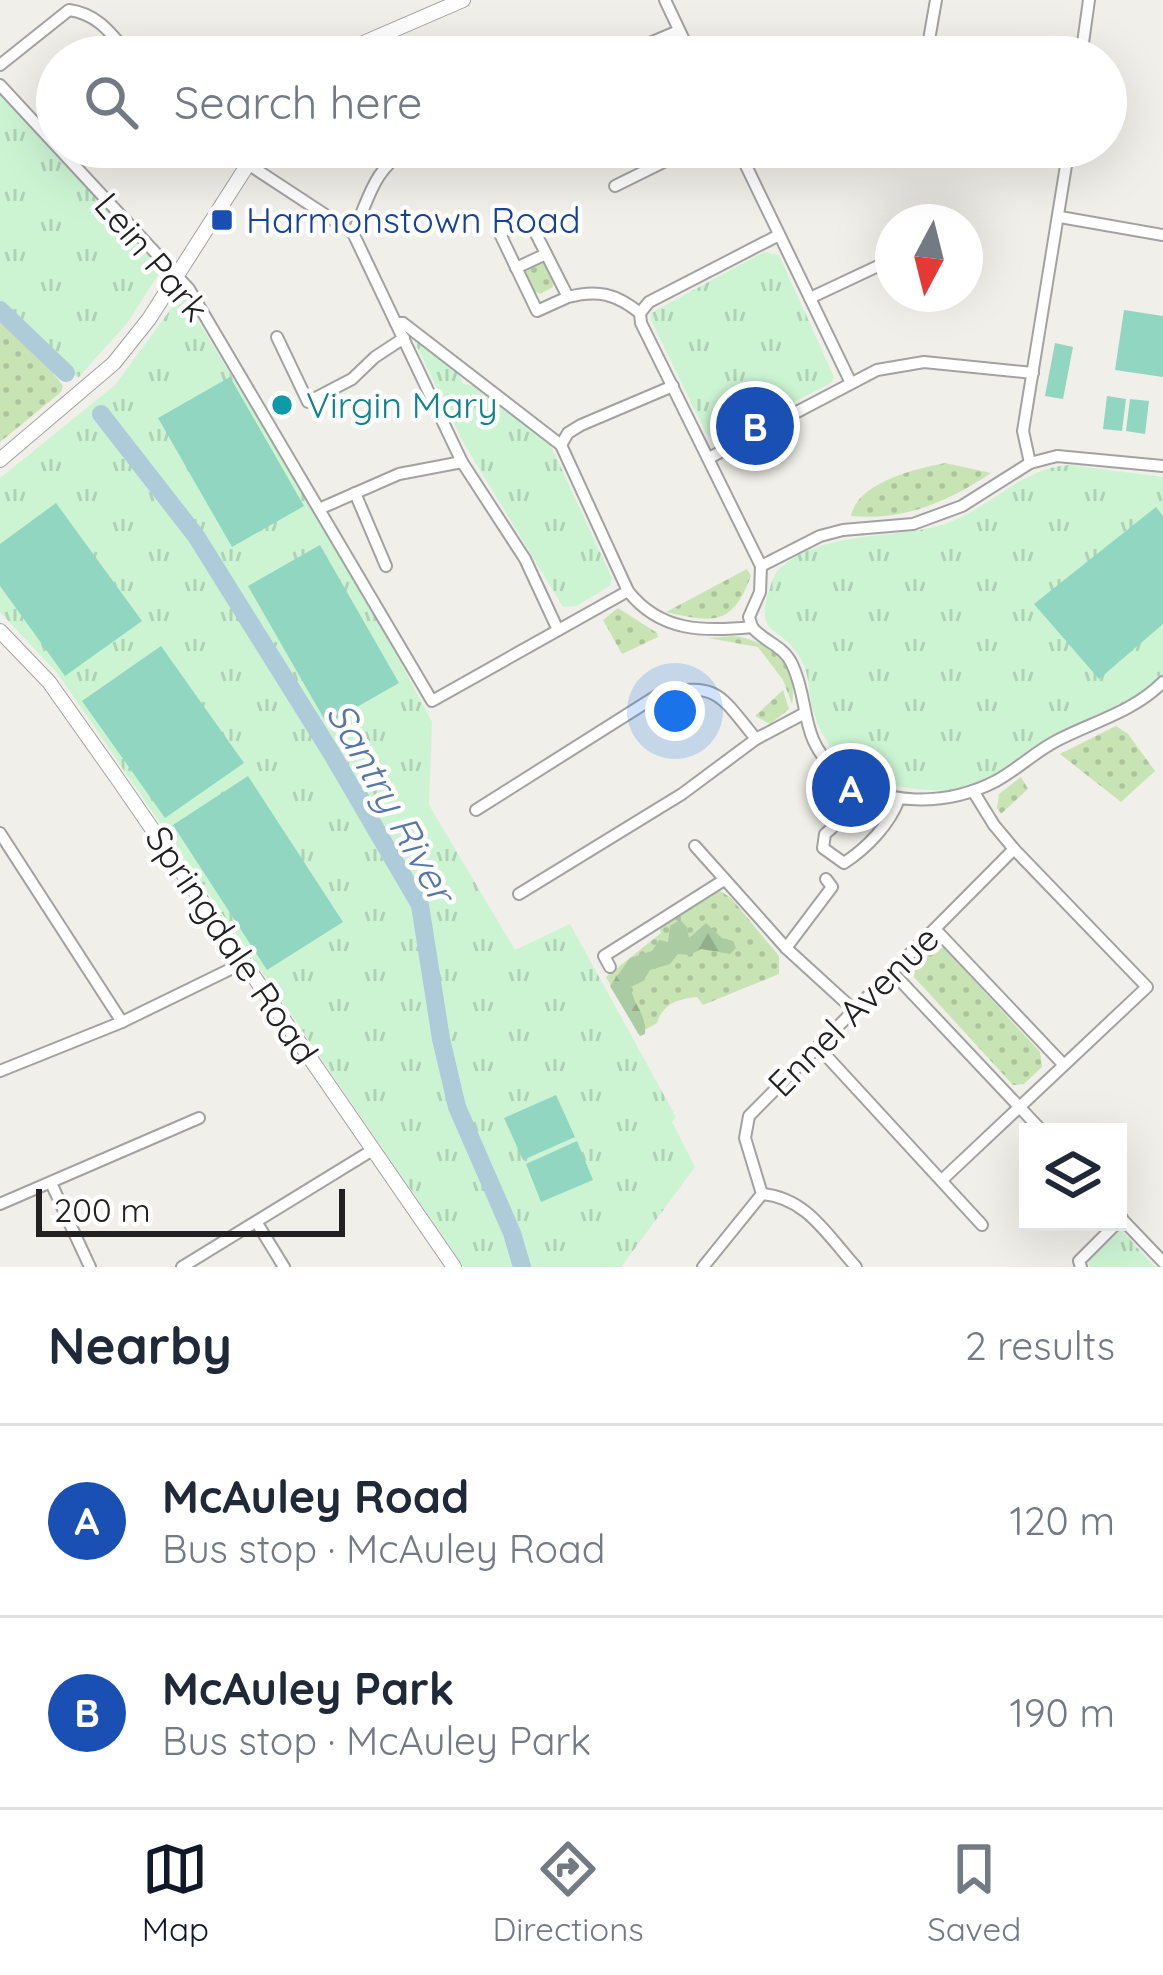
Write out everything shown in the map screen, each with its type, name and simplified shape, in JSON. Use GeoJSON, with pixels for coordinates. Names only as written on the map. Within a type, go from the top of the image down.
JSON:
{"type":"FeatureCollection","features":[{"type":"Feature","properties":{"kind":"street"},"geometry":{"type":"LineString","coordinates":[[380,36],[463,0]]}},
{"type":"Feature","properties":{"kind":"street"},"geometry":{"type":"LineString","coordinates":[[665,0],[681,36]]}},
{"type":"Feature","properties":{"kind":"street"},"geometry":{"type":"LineString","coordinates":[[930,36],[936,0]]}},
{"type":"Feature","properties":{"kind":"street"},"geometry":{"type":"LineString","coordinates":[[1084,36],[1089,0]]}},
{"type":"Feature","properties":{"kind":"street"},"geometry":{"type":"LineString","coordinates":[[36,36],[69,10],[100,21],[113,36]]}},
{"type":"Feature","properties":{"kind":"street"},"geometry":{"type":"LineString","coordinates":[[666,36],[678,31]]}},
{"type":"Feature","properties":{"kind":"street"},"geometry":{"type":"LineString","coordinates":[[0,65],[36,36]]}},
{"type":"Feature","properties":{"kind":"street","name":"Lein Park"},"geometry":{"type":"LineString","coordinates":[[0,85],[36,124]]}},
{"type":"Feature","properties":{"kind":"street","name":"Lein Park"},"geometry":{"type":"LineString","coordinates":[[77,168],[196,301],[432,701],[559,630]]}},
{"type":"Feature","properties":{"kind":"street"},"geometry":{"type":"LineString","coordinates":[[0,460],[114,363],[177,276],[245,168]]}},
{"type":"Feature","properties":{"kind":"street"},"geometry":{"type":"LineString","coordinates":[[258,168],[353,233],[462,463],[525,559],[559,630],[628,591]]}},
{"type":"Feature","properties":{"kind":"street"},"geometry":{"type":"LineString","coordinates":[[353,233],[382,168]]}},
{"type":"Feature","properties":{"kind":"street"},"geometry":{"type":"LineString","coordinates":[[615,186],[651,168]]}},
{"type":"Feature","properties":{"kind":"street"},"geometry":{"type":"LineString","coordinates":[[747,168],[850,381]]}},
{"type":"Feature","properties":{"kind":"street"},"geometry":{"type":"LineString","coordinates":[[1030,463],[1022,441],[1066,168]]}},
{"type":"Feature","properties":{"kind":"street"},"geometry":{"type":"LineString","coordinates":[[1060,217],[1163,235]]}},
{"type":"Feature","properties":{"kind":"street"},"geometry":{"type":"LineString","coordinates":[[568,297],[530,222],[505,227],[501,236],[537,311],[590,291],[618,296],[640,313],[761,566],[760,592],[749,617],[752,627],[790,660],[815,745],[838,772],[899,799],[974,791],[1059,740],[1133,706],[1163,682]]}},
{"type":"Feature","properties":{"kind":"street"},"geometry":{"type":"LineString","coordinates":[[640,313],[650,302],[779,235]]}},
{"type":"Feature","properties":{"kind":"street"},"geometry":{"type":"LineString","coordinates":[[516,268],[546,254]]}},
{"type":"Feature","properties":{"kind":"street"},"geometry":{"type":"LineString","coordinates":[[810,298],[875,267]]}},
{"type":"Feature","properties":{"kind":"street"},"geometry":{"type":"LineString","coordinates":[[396,323],[403,323],[561,445],[628,591],[641,608],[672,626],[715,631],[752,627]]}},
{"type":"Feature","properties":{"kind":"street"},"geometry":{"type":"LineString","coordinates":[[277,337],[308,402],[352,380],[404,338]]}},
{"type":"Feature","properties":{"kind":"street"},"geometry":{"type":"LineString","coordinates":[[709,458],[877,370],[924,362],[1034,373]]}},
{"type":"Feature","properties":{"kind":"street"},"geometry":{"type":"LineString","coordinates":[[561,445],[581,425],[673,386]]}},
{"type":"Feature","properties":{"kind":"street"},"geometry":{"type":"LineString","coordinates":[[761,566],[820,536],[913,524],[962,506],[1030,463],[1071,454],[1163,466]]}},
{"type":"Feature","properties":{"kind":"street"},"geometry":{"type":"LineString","coordinates":[[319,509],[399,474],[462,463]]}},
{"type":"Feature","properties":{"kind":"street"},"geometry":{"type":"LineString","coordinates":[[355,493],[386,566]]}},
{"type":"Feature","properties":{"kind":"street","name":"Springdale Road"},"geometry":{"type":"LineString","coordinates":[[0,631],[49,682],[454,1267]]}},
{"type":"Feature","properties":{"kind":"street"},"geometry":{"type":"LineString","coordinates":[[476,810],[658,695],[691,688],[715,692],[756,739]]}},
{"type":"Feature","properties":{"kind":"street"},"geometry":{"type":"LineString","coordinates":[[519,894],[682,794],[756,739],[803,714]]}},
{"type":"Feature","properties":{"kind":"street"},"geometry":{"type":"LineString","coordinates":[[974,791],[1015,849],[1147,987],[1163,992]]}},
{"type":"Feature","properties":{"kind":"street"},"geometry":{"type":"LineString","coordinates":[[832,828],[824,848],[844,863],[893,814],[899,799]]}},
{"type":"Feature","properties":{"kind":"street"},"geometry":{"type":"LineString","coordinates":[[0,833],[122,1022]]}},
{"type":"Feature","properties":{"kind":"street"},"geometry":{"type":"LineString","coordinates":[[695,846],[786,948],[855,1011]]}},
{"type":"Feature","properties":{"kind":"street","name":"Ennel Avenue"},"geometry":{"type":"LineString","coordinates":[[762,1194],[745,1138],[748,1116],[1015,849]]}},
{"type":"Feature","properties":{"kind":"street"},"geometry":{"type":"LineString","coordinates":[[610,967],[604,956],[724,880]]}},
{"type":"Feature","properties":{"kind":"street"},"geometry":{"type":"LineString","coordinates":[[786,948],[832,887],[826,880]]}},
{"type":"Feature","properties":{"kind":"street"},"geometry":{"type":"LineString","coordinates":[[936,931],[1063,1063]]}},
{"type":"Feature","properties":{"kind":"street"},"geometry":{"type":"LineString","coordinates":[[0,1071],[122,1022],[243,964]]}},
{"type":"Feature","properties":{"kind":"street"},"geometry":{"type":"LineString","coordinates":[[893,974],[1035,1123]]}},
{"type":"Feature","properties":{"kind":"street"},"geometry":{"type":"LineString","coordinates":[[943,1179],[1147,987]]}},
{"type":"Feature","properties":{"kind":"street"},"geometry":{"type":"LineString","coordinates":[[820,1049],[982,1225]]}},
{"type":"Feature","properties":{"kind":"street"},"geometry":{"type":"LineString","coordinates":[[0,1204],[199,1118]]}},
{"type":"Feature","properties":{"kind":"street"},"geometry":{"type":"LineString","coordinates":[[182,1267],[371,1151]]}},
{"type":"Feature","properties":{"kind":"street"},"geometry":{"type":"LineString","coordinates":[[51,1183],[90,1267]]}},
{"type":"Feature","properties":{"kind":"street"},"geometry":{"type":"LineString","coordinates":[[703,1267],[762,1194],[788,1197],[856,1267]]}},
{"type":"Feature","properties":{"kind":"street"},"geometry":{"type":"LineString","coordinates":[[257,1223],[284,1267]]}},
{"type":"Feature","properties":{"kind":"street"},"geometry":{"type":"LineString","coordinates":[[1127,1223],[1163,1262]]}},
{"type":"Feature","properties":{"kind":"street"},"geometry":{"type":"LineString","coordinates":[[1082,1267],[1079,1261],[1106,1231]]}},
{"type":"Feature","properties":{"kind":"green space"},"geometry":{"type":"Polygon","coordinates":[[[0,92],[36,132],[36,168],[69,168],[161,270],[128,322],[78,378],[0,308],[0,92]]]}},
{"type":"Feature","properties":{"kind":"green space"},"geometry":{"type":"Polygon","coordinates":[[[764,252],[779,255],[834,377],[831,383],[722,439],[713,439],[706,433],[651,313],[764,252]]]}},
{"type":"Feature","properties":{"kind":"green space"},"geometry":{"type":"Polygon","coordinates":[[[546,260],[553,287],[540,294],[531,289],[522,272],[546,260]]]}},
{"type":"Feature","properties":{"kind":"green space"},"geometry":{"type":"Polygon","coordinates":[[[182,294],[375,614],[432,722],[429,805],[515,950],[570,924],[676,1117],[672,1122],[695,1167],[621,1267],[464,1267],[58,674],[0,612],[0,478],[115,385],[182,294]]]}},
{"type":"Feature","properties":{"kind":"green space"},"geometry":{"type":"Polygon","coordinates":[[[0,305],[63,386],[0,442],[0,305]]]}},
{"type":"Feature","properties":{"kind":"green space"},"geometry":{"type":"Polygon","coordinates":[[[1124,310],[1163,316],[1163,377],[1115,370],[1124,310]]]}},
{"type":"Feature","properties":{"kind":"green space"},"geometry":{"type":"Polygon","coordinates":[[[412,336],[457,371],[463,384],[477,386],[551,446],[612,578],[610,586],[576,606],[563,607],[462,440],[412,336]]]}},
{"type":"Feature","properties":{"kind":"green space"},"geometry":{"type":"Polygon","coordinates":[[[1055,343],[1073,347],[1063,399],[1045,396],[1055,343]]]}},
{"type":"Feature","properties":{"kind":"green space"},"geometry":{"type":"Polygon","coordinates":[[[230,377],[304,506],[232,547],[158,418],[230,377]]]}},
{"type":"Feature","properties":{"kind":"green space"},"geometry":{"type":"Polygon","coordinates":[[[1107,396],[1126,399],[1122,431],[1103,429],[1107,396]]]}},
{"type":"Feature","properties":{"kind":"green space"},"geometry":{"type":"Polygon","coordinates":[[[1130,399],[1149,401],[1145,434],[1126,431],[1130,399]]]}},
{"type":"Feature","properties":{"kind":"green space"},"geometry":{"type":"Polygon","coordinates":[[[945,463],[991,473],[924,507],[889,515],[851,516],[855,504],[875,486],[945,463]]]}},
{"type":"Feature","properties":{"kind":"green space"},"geometry":{"type":"Polygon","coordinates":[[[1069,465],[1163,477],[1163,674],[1123,705],[1045,741],[987,779],[962,788],[904,787],[847,763],[821,730],[803,662],[767,623],[765,606],[777,572],[799,555],[837,541],[955,520],[1034,474],[1069,465]]]}},
{"type":"Feature","properties":{"kind":"green space"},"geometry":{"type":"Polygon","coordinates":[[[56,503],[142,621],[65,676],[0,586],[0,544],[56,503]]]}},
{"type":"Feature","properties":{"kind":"green space"},"geometry":{"type":"Polygon","coordinates":[[[1156,507],[1163,516],[1163,624],[1099,679],[1034,604],[1156,507]]]}},
{"type":"Feature","properties":{"kind":"green space"},"geometry":{"type":"Polygon","coordinates":[[[320,545],[399,683],[327,724],[248,586],[320,545]]]}},
{"type":"Feature","properties":{"kind":"green space"},"geometry":{"type":"Polygon","coordinates":[[[747,569],[751,576],[744,592],[719,617],[666,612],[747,569]]]}},
{"type":"Feature","properties":{"kind":"green space"},"geometry":{"type":"Polygon","coordinates":[[[618,608],[658,637],[622,654],[603,620],[618,608]]]}},
{"type":"Feature","properties":{"kind":"green space"},"geometry":{"type":"Polygon","coordinates":[[[733,636],[758,643],[779,657],[791,678],[792,704],[783,680],[758,647],[708,638],[733,636]]]}},
{"type":"Feature","properties":{"kind":"green space"},"geometry":{"type":"Polygon","coordinates":[[[161,646],[244,763],[165,818],[82,701],[161,646]]]}},
{"type":"Feature","properties":{"kind":"green space"},"geometry":{"type":"Polygon","coordinates":[[[783,690],[789,709],[770,724],[755,716],[783,690]]]}},
{"type":"Feature","properties":{"kind":"green space"},"geometry":{"type":"Polygon","coordinates":[[[1116,726],[1128,734],[1155,771],[1121,802],[1060,754],[1116,726]]]}},
{"type":"Feature","properties":{"kind":"green space"},"geometry":{"type":"Polygon","coordinates":[[[248,776],[343,922],[267,970],[173,825],[248,776]]]}},
{"type":"Feature","properties":{"kind":"green space"},"geometry":{"type":"Polygon","coordinates":[[[1021,777],[1028,789],[1001,814],[999,794],[1021,777]]]}},
{"type":"Feature","properties":{"kind":"green space"},"geometry":{"type":"Polygon","coordinates":[[[720,891],[779,956],[779,974],[703,1005],[697,997],[677,1001],[663,1011],[657,1023],[638,1034],[606,977],[661,933],[660,928],[720,891]]]}},
{"type":"Feature","properties":{"kind":"green space"},"geometry":{"type":"Polygon","coordinates":[[[680,920],[689,938],[706,923],[736,948],[730,954],[701,949],[678,954],[631,987],[645,1026],[640,1036],[610,986],[630,958],[652,951],[659,940],[668,942],[670,926],[680,920]]]}},
{"type":"Feature","properties":{"kind":"green space"},"geometry":{"type":"Polygon","coordinates":[[[932,948],[944,948],[1040,1052],[1042,1067],[1024,1084],[1013,1085],[914,977],[915,967],[932,948]]]}},
{"type":"Feature","properties":{"kind":"green space"},"geometry":{"type":"Polygon","coordinates":[[[556,1095],[575,1137],[523,1160],[504,1118],[556,1095]]]}},
{"type":"Feature","properties":{"kind":"green space"},"geometry":{"type":"Polygon","coordinates":[[[577,1141],[593,1180],[541,1202],[526,1164],[577,1141]]]}},
{"type":"Feature","properties":{"kind":"green space"},"geometry":{"type":"Polygon","coordinates":[[[1122,1231],[1155,1267],[1090,1267],[1088,1261],[1122,1231]]]}},
{"type":"Feature","properties":{"kind":"waterway","name":"Santry River"},"geometry":{"type":"LineString","coordinates":[[0,310],[66,373]]}},
{"type":"Feature","properties":{"kind":"waterway","name":"Santry River"},"geometry":{"type":"LineString","coordinates":[[101,414],[196,536],[420,905],[457,1107],[522,1267]]}},
{"type":"Feature","properties":{"kind":"place","name":"Harmonstown Road"},"geometry":{"type":"Point","coordinates":[222,220]}},
{"type":"Feature","properties":{"kind":"place","name":"Virgin Mary"},"geometry":{"type":"Point","coordinates":[282,405]}},
{"type":"Feature","properties":{"kind":"place","name":"McAuley Park"},"geometry":{"type":"Point","coordinates":[755,426]}},
{"type":"Feature","properties":{"kind":"place","name":"McAuley Road"},"geometry":{"type":"Point","coordinates":[851,788]}}]}
